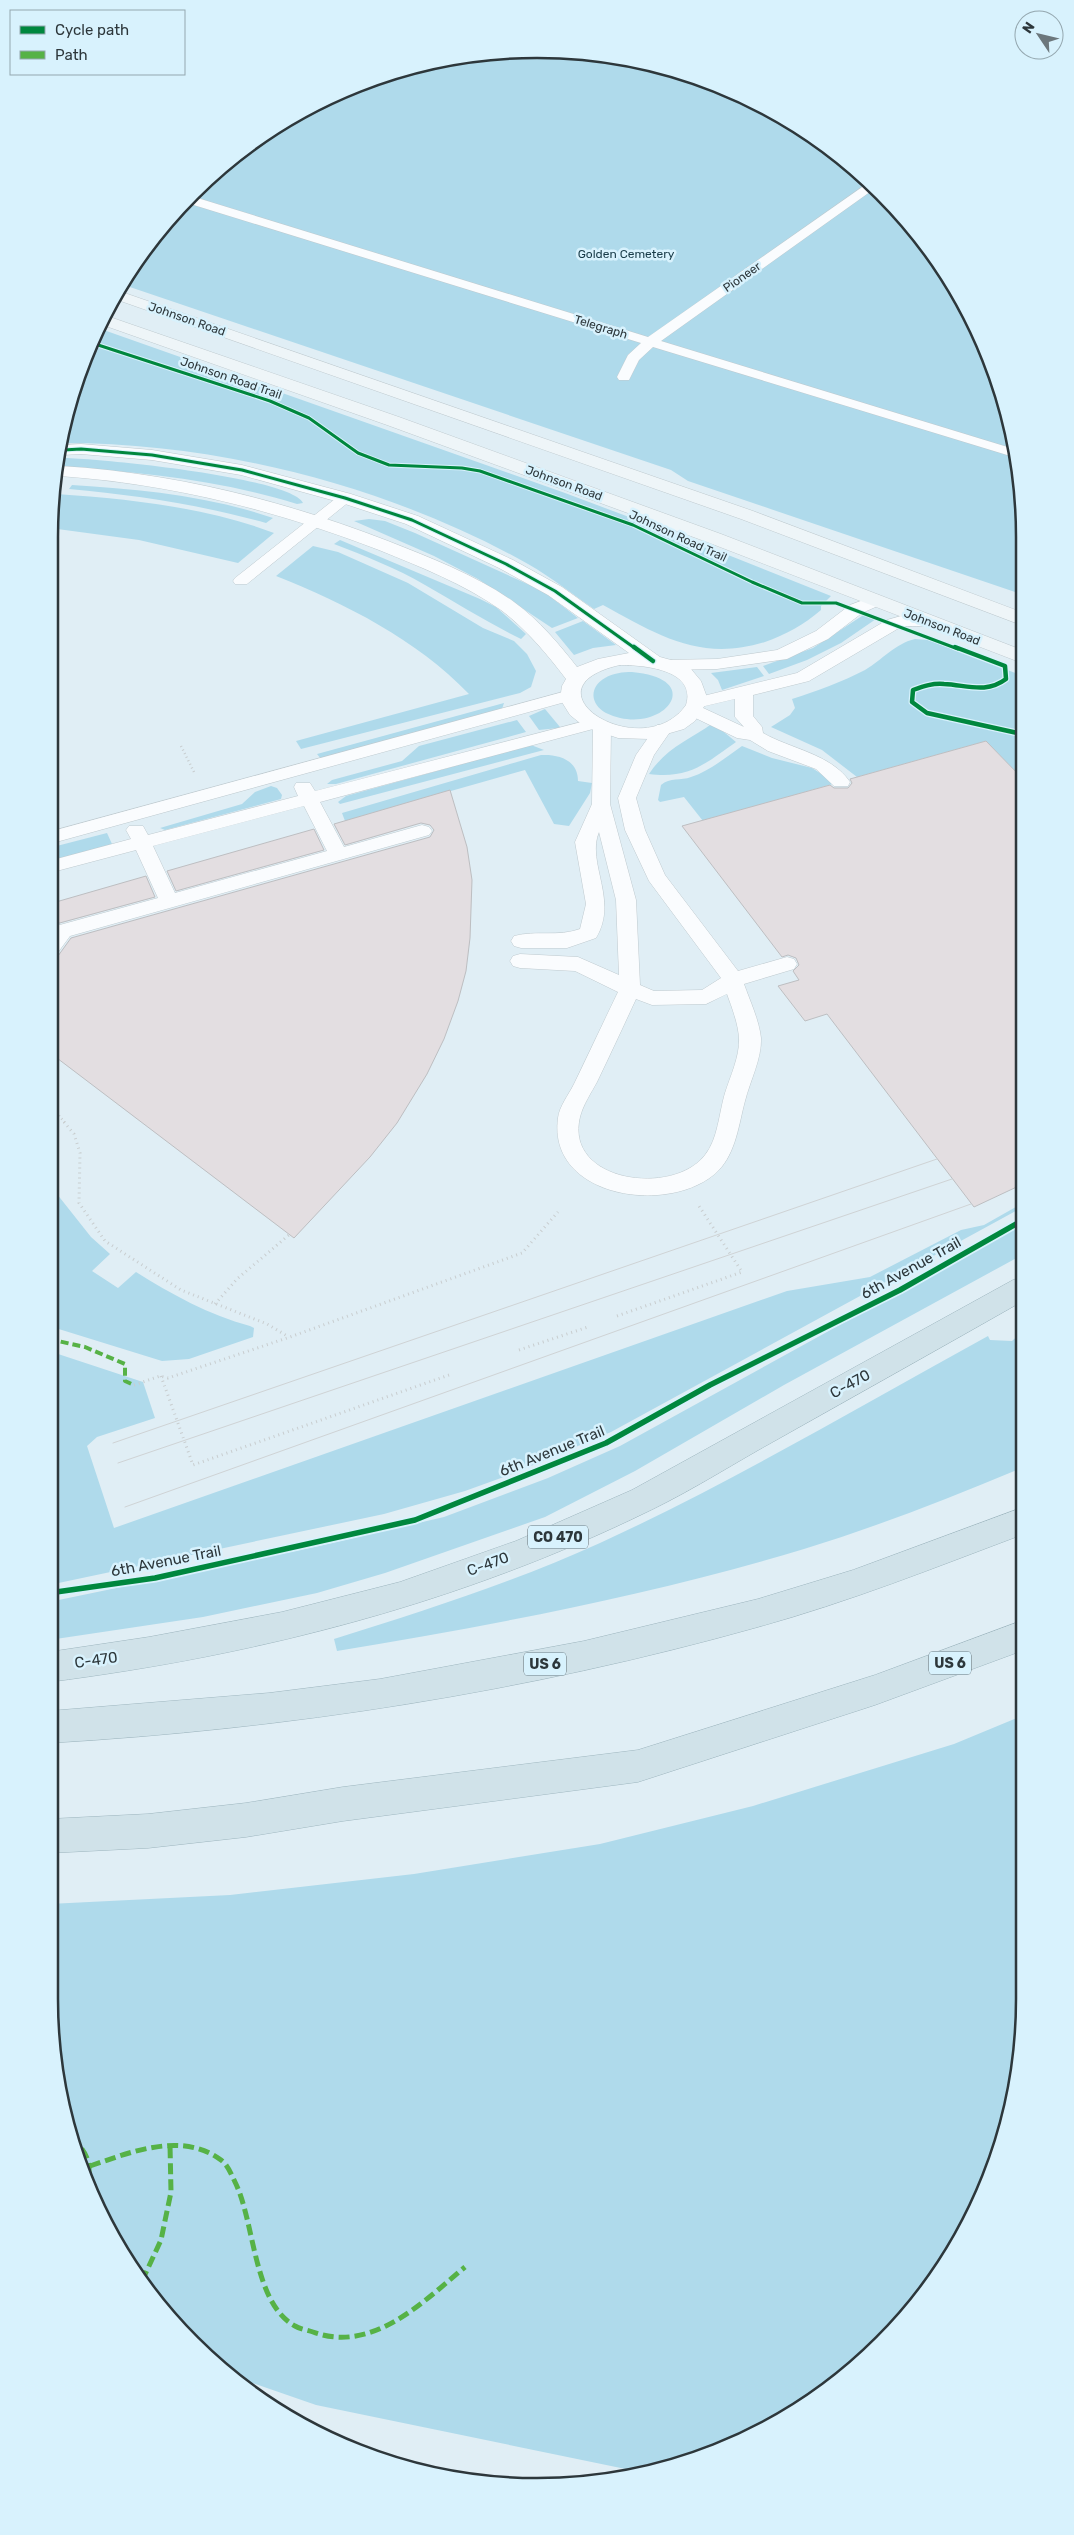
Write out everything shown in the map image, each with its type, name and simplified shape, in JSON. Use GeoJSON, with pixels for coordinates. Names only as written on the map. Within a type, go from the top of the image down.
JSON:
{"type":"FeatureCollection","features":[{"type":"Feature","properties":{"kind":"highway","name":"C-470"},"geometry":{"type":"LineString","coordinates":[[58,1666],[149,1652],[282,1627],[400,1596],[525,1551],[643,1499],[1016,1292]]}},
{"type":"Feature","properties":{"kind":"highway","name":"US 6"},"geometry":{"type":"LineString","coordinates":[[58,1726],[269,1709],[380,1694],[584,1656],[758,1613],[853,1584],[1016,1523]]}},
{"type":"Feature","properties":{"kind":"highway","name":"US 6"},"geometry":{"type":"LineString","coordinates":[[58,1836],[148,1831],[246,1820],[343,1804],[638,1766],[875,1690],[1016,1638]]}},
{"type":"Feature","properties":{"kind":"main road","name":"Johnson Road"},"geometry":{"type":"LineString","coordinates":[[122,297],[747,515],[1016,617]]}},
{"type":"Feature","properties":{"kind":"main road","name":"Johnson Road"},"geometry":{"type":"LineString","coordinates":[[109,321],[714,538],[928,622],[1016,654]]}},
{"type":"Feature","properties":{"kind":"main road"},"geometry":{"type":"LineString","coordinates":[[874,601],[941,599],[1016,622]]}},
{"type":"Feature","properties":{"kind":"street"},"geometry":{"type":"LineString","coordinates":[[62,471],[89,472],[166,483],[246,500],[316,521],[423,561],[497,599],[546,639],[573,687],[573,706],[581,716],[598,726],[630,733],[663,730],[678,724],[695,706],[694,685],[686,675],[659,663],[555,591],[506,564],[412,520],[346,498],[242,470],[152,455],[66,450]]}},
{"type":"Feature","properties":{"kind":"street"},"geometry":{"type":"LineString","coordinates":[[573,687],[587,670],[602,663],[620,659],[659,663]]}},
{"type":"Feature","properties":{"kind":"lane","name":"Pioneer"},"geometry":{"type":"LineString","coordinates":[[624,377],[633,358],[650,342],[866,189]]}},
{"type":"Feature","properties":{"kind":"lane","name":"Telegraph"},"geometry":{"type":"LineString","coordinates":[[194,202],[1008,452]]}},
{"type":"Feature","properties":{"kind":"lane"},"geometry":{"type":"LineString","coordinates":[[241,581],[346,498]]}},
{"type":"Feature","properties":{"kind":"lane"},"geometry":{"type":"LineString","coordinates":[[659,663],[717,664],[781,655],[822,635],[856,609],[874,601]]}},
{"type":"Feature","properties":{"kind":"lane"},"geometry":{"type":"LineString","coordinates":[[695,706],[802,677],[894,624],[908,619],[928,622]]}},
{"type":"Feature","properties":{"kind":"lane"},"geometry":{"type":"LineString","coordinates":[[58,836],[131,817],[291,765],[516,712],[573,687]]}},
{"type":"Feature","properties":{"kind":"lane"},"geometry":{"type":"LineString","coordinates":[[744,693],[744,716],[753,727],[754,735]]}},
{"type":"Feature","properties":{"kind":"lane"},"geometry":{"type":"LineString","coordinates":[[695,706],[743,734],[754,735],[774,747],[822,765],[841,782]]}},
{"type":"Feature","properties":{"kind":"lane"},"geometry":{"type":"LineString","coordinates":[[58,865],[598,726],[601,804],[626,900],[630,989],[570,1116],[568,1137],[576,1154],[583,1163],[601,1177],[634,1188],[659,1188],[677,1184],[698,1175],[711,1164],[721,1146],[750,1040],[733,980],[656,877],[635,830],[627,798],[645,755],[663,730]]}},
{"type":"Feature","properties":{"kind":"lane"},"geometry":{"type":"LineString","coordinates":[[291,765],[338,854]]}},
{"type":"Feature","properties":{"kind":"lane"},"geometry":{"type":"LineString","coordinates":[[601,804],[585,842],[596,904],[588,933],[567,941],[521,951],[578,964],[652,998],[706,997],[733,980],[787,964]]}},
{"type":"Feature","properties":{"kind":"lane"},"geometry":{"type":"LineString","coordinates":[[131,817],[141,844],[169,901]]}},
{"type":"Feature","properties":{"kind":"lane"},"geometry":{"type":"LineString","coordinates":[[58,938],[63,931],[422,831]]}},
{"type":"Feature","properties":{"kind":"path"},"geometry":{"type":"LineString","coordinates":[[58,1114],[74,1134],[80,1153],[79,1203],[105,1240],[181,1290],[267,1324],[290,1337]]}},
{"type":"Feature","properties":{"kind":"path"},"geometry":{"type":"LineString","coordinates":[[617,1316],[742,1272],[694,1199]]}},
{"type":"Feature","properties":{"kind":"path"},"geometry":{"type":"LineString","coordinates":[[134,1385],[160,1376],[168,1378],[290,1337],[522,1253],[558,1212]]}},
{"type":"Feature","properties":{"kind":"path"},"geometry":{"type":"LineString","coordinates":[[215,1304],[237,1279],[290,1234]]}},
{"type":"Feature","properties":{"kind":"path"},"geometry":{"type":"LineString","coordinates":[[519,1350],[588,1326]]}},
{"type":"Feature","properties":{"kind":"path"},"geometry":{"type":"LineString","coordinates":[[160,1376],[192,1465],[449,1375]]}},
{"type":"Feature","properties":{"kind":"green space","name":"Golden Cemetery"},"geometry":{"type":"Polygon","coordinates":[[[537,58],[600,62],[631,67],[691,83],[749,107],[777,122],[829,157],[853,176],[898,221],[936,271],[967,325],[991,383],[1000,413],[1012,474],[1015,506],[1016,592],[688,481],[671,470],[128,287],[176,221],[221,176],[271,138],[297,122],[325,107],[383,83],[443,67],[474,62],[537,58]]]}},
{"type":"Feature","properties":{"kind":"green space"},"geometry":{"type":"Polygon","coordinates":[[[105,330],[565,493],[831,596],[821,606],[821,610],[808,620],[794,629],[765,642],[720,649],[700,647],[661,635],[603,605],[594,609],[537,569],[475,537],[420,513],[362,492],[304,475],[244,461],[183,451],[123,445],[67,443],[83,383],[105,330]]]}},
{"type":"Feature","properties":{"kind":"green space"},"geometry":{"type":"Polygon","coordinates":[[[65,458],[150,465],[230,477],[265,485],[290,494],[303,503],[297,504],[239,489],[180,478],[63,467],[65,458]]]}},
{"type":"Feature","properties":{"kind":"green space"},"geometry":{"type":"Polygon","coordinates":[[[72,485],[122,489],[199,499],[249,510],[273,518],[266,523],[168,502],[119,494],[69,489],[72,485]]]}},
{"type":"Feature","properties":{"kind":"green space"},"geometry":{"type":"Polygon","coordinates":[[[60,494],[167,506],[222,517],[274,533],[238,563],[139,540],[58,529],[60,494]]]}},
{"type":"Feature","properties":{"kind":"green space"},"geometry":{"type":"Polygon","coordinates":[[[369,519],[385,521],[415,533],[543,591],[578,618],[552,628],[478,579],[434,556],[354,521],[369,519]]]}},
{"type":"Feature","properties":{"kind":"green space"},"geometry":{"type":"Polygon","coordinates":[[[340,540],[496,607],[526,634],[521,639],[403,573],[334,544],[340,540]]]}},
{"type":"Feature","properties":{"kind":"green space"},"geometry":{"type":"Polygon","coordinates":[[[313,546],[338,552],[408,583],[483,628],[514,641],[527,654],[536,671],[531,687],[520,693],[301,749],[296,741],[469,694],[426,656],[379,625],[354,611],[276,576],[313,546]]]}},
{"type":"Feature","properties":{"kind":"green space"},"geometry":{"type":"Polygon","coordinates":[[[865,614],[876,619],[841,643],[807,660],[769,674],[763,666],[813,648],[865,614]]]}},
{"type":"Feature","properties":{"kind":"green space"},"geometry":{"type":"Polygon","coordinates":[[[583,621],[616,645],[593,648],[574,655],[555,632],[583,621]]]}},
{"type":"Feature","properties":{"kind":"green space"},"geometry":{"type":"Polygon","coordinates":[[[915,639],[928,640],[1016,673],[1016,772],[986,741],[857,777],[822,750],[771,727],[790,715],[795,708],[792,699],[829,686],[865,670],[889,652],[915,639]]]}},
{"type":"Feature","properties":{"kind":"green space"},"geometry":{"type":"Polygon","coordinates":[[[757,667],[764,676],[722,690],[718,680],[711,673],[757,667]]]}},
{"type":"Feature","properties":{"kind":"green space"},"geometry":{"type":"Polygon","coordinates":[[[632,672],[656,677],[669,685],[673,695],[669,705],[659,713],[644,719],[626,719],[606,713],[601,709],[594,700],[596,686],[611,675],[632,672]]]}},
{"type":"Feature","properties":{"kind":"green space"},"geometry":{"type":"Polygon","coordinates":[[[504,703],[502,709],[321,759],[317,754],[504,703]]]}},
{"type":"Feature","properties":{"kind":"green space"},"geometry":{"type":"Polygon","coordinates":[[[545,709],[560,727],[539,730],[529,716],[545,709]]]}},
{"type":"Feature","properties":{"kind":"green space"},"geometry":{"type":"Polygon","coordinates":[[[517,720],[526,732],[336,784],[327,784],[332,780],[402,761],[419,746],[517,720]]]}},
{"type":"Feature","properties":{"kind":"green space"},"geometry":{"type":"Polygon","coordinates":[[[713,723],[736,742],[705,763],[686,772],[663,775],[649,774],[663,757],[678,745],[713,723]]]}},
{"type":"Feature","properties":{"kind":"green space"},"geometry":{"type":"Polygon","coordinates":[[[531,745],[544,750],[340,804],[338,802],[346,796],[531,745]]]}},
{"type":"Feature","properties":{"kind":"green space"},"geometry":{"type":"Polygon","coordinates":[[[742,746],[772,758],[812,768],[836,783],[703,821],[684,797],[660,802],[658,800],[661,785],[664,783],[687,778],[705,771],[742,746]]]}},
{"type":"Feature","properties":{"kind":"green space"},"geometry":{"type":"Polygon","coordinates":[[[541,755],[561,757],[575,768],[578,781],[592,783],[590,793],[569,826],[554,824],[525,770],[345,821],[342,813],[541,755]]]}},
{"type":"Feature","properties":{"kind":"green space"},"geometry":{"type":"Polygon","coordinates":[[[271,786],[277,788],[282,795],[281,799],[165,830],[160,828],[242,804],[255,792],[271,786]]]}},
{"type":"Feature","properties":{"kind":"green space"},"geometry":{"type":"Polygon","coordinates":[[[107,833],[112,844],[58,860],[58,846],[107,833]]]}},
{"type":"Feature","properties":{"kind":"green space"},"geometry":{"type":"Polygon","coordinates":[[[58,1195],[91,1237],[110,1254],[92,1271],[118,1288],[136,1272],[191,1303],[254,1328],[253,1337],[189,1359],[162,1361],[58,1329],[58,1195]]]}},
{"type":"Feature","properties":{"kind":"green space"},"geometry":{"type":"Polygon","coordinates":[[[1016,1207],[1016,1211],[611,1432],[512,1474],[465,1491],[384,1514],[58,1583],[58,1354],[143,1382],[155,1418],[97,1437],[87,1446],[114,1528],[787,1291],[870,1277],[961,1230],[984,1225],[1016,1207]]]}},
{"type":"Feature","properties":{"kind":"green space"},"geometry":{"type":"Polygon","coordinates":[[[1016,1228],[1016,1258],[784,1385],[635,1471],[545,1517],[385,1573],[317,1593],[203,1617],[58,1639],[58,1600],[319,1546],[444,1517],[548,1478],[620,1446],[1016,1228]]]}},
{"type":"Feature","properties":{"kind":"green space"},"geometry":{"type":"Polygon","coordinates":[[[988,1336],[990,1340],[1012,1341],[1016,1337],[1016,1470],[860,1531],[747,1566],[572,1608],[455,1631],[337,1651],[334,1639],[435,1607],[535,1571],[650,1519],[796,1443],[988,1336]]]}},
{"type":"Feature","properties":{"kind":"green space"},"geometry":{"type":"Polygon","coordinates":[[[1016,1718],[1015,2029],[1007,2092],[1000,2122],[991,2152],[967,2210],[936,2264],[917,2290],[898,2314],[853,2359],[803,2397],[777,2413],[749,2428],[691,2452],[625,2469],[316,2405],[252,2383],[221,2359],[176,2314],[138,2264],[122,2238],[107,2210],[83,2152],[67,2092],[59,2029],[58,1904],[230,1895],[414,1874],[600,1844],[753,1806],[954,1744],[1016,1718]]]}},
{"type":"Feature","properties":{"kind":"building"},"geometry":{"type":"Polygon","coordinates":[[[986,741],[1016,772],[1016,1187],[974,1207],[827,1014],[805,1021],[778,986],[799,980],[793,971],[799,965],[796,958],[788,955],[782,957],[682,826],[830,785],[834,788],[848,788],[852,783],[850,779],[986,741]]]}},
{"type":"Feature","properties":{"kind":"building"},"geometry":{"type":"Polygon","coordinates":[[[450,790],[467,847],[472,880],[470,938],[466,971],[458,1001],[444,1039],[427,1074],[397,1123],[370,1157],[294,1238],[58,1059],[58,956],[71,938],[430,837],[434,830],[430,825],[421,823],[345,845],[334,824],[450,790]]]}},
{"type":"Feature","properties":{"kind":"building"},"geometry":{"type":"Polygon","coordinates":[[[314,829],[324,850],[176,891],[167,871],[314,829]]]}},
{"type":"Feature","properties":{"kind":"building"},"geometry":{"type":"Polygon","coordinates":[[[146,876],[155,897],[58,923],[58,901],[146,876]]]}},
{"type":"Feature","properties":{"kind":"tram line"},"geometry":{"type":"LineString","coordinates":[[113,1443],[937,1159]]}},
{"type":"Feature","properties":{"kind":"tram line"},"geometry":{"type":"LineString","coordinates":[[118,1463],[952,1179]]}},
{"type":"Feature","properties":{"kind":"tram line"},"geometry":{"type":"LineString","coordinates":[[125,1507],[971,1204]]}},
{"type":"Feature","properties":{"kind":"marked path"},"geometry":{"type":"LineString","coordinates":[[58,1341],[85,1347],[125,1364],[125,1381],[134,1385]]}},
{"type":"Feature","properties":{"kind":"marked path"},"geometry":{"type":"LineString","coordinates":[[145,2274],[161,2240],[171,2192],[170,2145]]}},
{"type":"Feature","properties":{"kind":"marked path"},"geometry":{"type":"LineString","coordinates":[[90,2166],[139,2150],[172,2145],[189,2146],[205,2150],[222,2160],[241,2194],[259,2267],[267,2290],[278,2311],[294,2326],[317,2334],[336,2337],[357,2336],[374,2332],[407,2314],[465,2267]]}},
{"type":"Feature","properties":{"kind":"marked path"},"geometry":{"type":"LineString","coordinates":[[81,2146],[88,2157],[90,2170]]}},
{"type":"Feature","properties":{"kind":"cycle path","name":"Johnson Road Trail"},"geometry":{"type":"LineString","coordinates":[[98,345],[270,401],[309,418],[358,453],[389,465],[462,468],[480,471],[633,525],[752,582],[802,603],[836,603],[1005,666],[1006,679],[998,685],[990,688],[971,688],[942,683],[928,685],[913,690],[912,702],[927,713],[1016,733]]}},
{"type":"Feature","properties":{"kind":"cycle path"},"geometry":{"type":"LineString","coordinates":[[66,450],[81,449],[152,455],[242,470],[345,498],[412,520],[506,564],[555,591],[653,661]]}},
{"type":"Feature","properties":{"kind":"cycle path","name":"6th Avenue Trail"},"geometry":{"type":"LineString","coordinates":[[58,1592],[155,1578],[415,1520],[606,1443],[710,1385],[900,1290],[1016,1224]]}}]}
